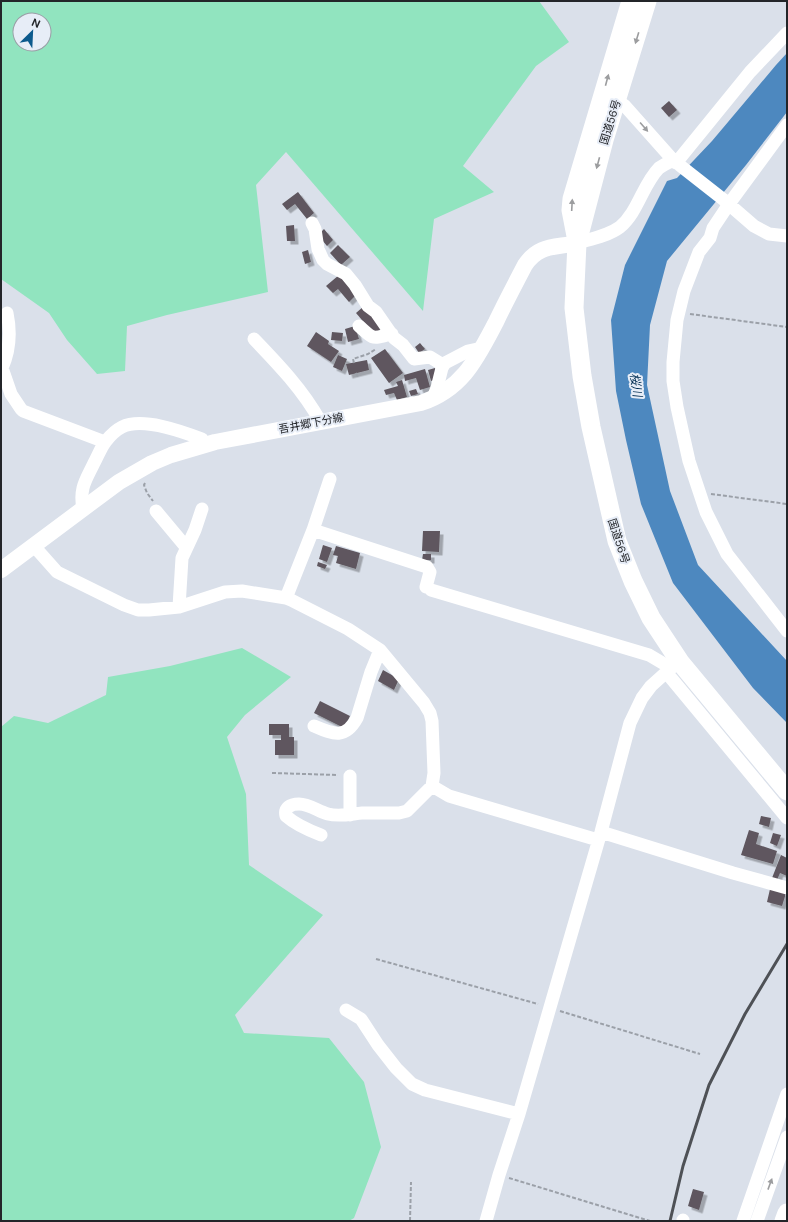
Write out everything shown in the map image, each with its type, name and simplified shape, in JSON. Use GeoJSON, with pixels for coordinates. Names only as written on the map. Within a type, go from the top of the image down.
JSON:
{"type":"FeatureCollection","features":[{"type":"Feature","properties":{"kind":"highway","name":"国道56号"},"geometry":{"type":"LineString","coordinates":[[577,243],[571,210],[572,199],[630,1]]}},
{"type":"Feature","properties":{"kind":"highway","name":"国道56号"},"geometry":{"type":"LineString","coordinates":[[647,1],[604,140],[577,243],[574,308],[582,376],[591,427],[617,541],[673,668],[787,791]]}},
{"type":"Feature","properties":{"kind":"highway"},"geometry":{"type":"LineString","coordinates":[[784,1221],[787,1213]]}},
{"type":"Feature","properties":{"kind":"main road","name":"吾井郷下分線"},"geometry":{"type":"LineString","coordinates":[[1,570],[119,482],[171,455],[204,445],[421,402],[433,398],[451,388],[464,376],[478,357],[525,265],[532,255],[549,247],[577,243]]}},
{"type":"Feature","properties":{"kind":"street"},"geometry":{"type":"LineString","coordinates":[[577,243],[612,232],[622,226],[660,167],[677,163],[750,72],[787,33]]}},
{"type":"Feature","properties":{"kind":"street"},"geometry":{"type":"LineString","coordinates":[[616,100],[625,106],[677,163],[754,226],[769,234],[787,236]]}},
{"type":"Feature","properties":{"kind":"street"},"geometry":{"type":"LineString","coordinates":[[787,125],[726,202],[710,238],[699,252],[686,285],[677,320],[674,342],[673,381],[689,461],[706,512],[727,554],[787,630]]}},
{"type":"Feature","properties":{"kind":"street"},"geometry":{"type":"LineString","coordinates":[[312,223],[315,229],[318,249],[323,260],[327,264],[346,274],[355,285],[363,300],[376,312],[393,336],[403,345],[414,359],[430,358],[443,365]]}},
{"type":"Feature","properties":{"kind":"street"},"geometry":{"type":"LineString","coordinates":[[7,313],[10,333],[7,357],[2,368],[9,390],[20,409],[105,442]]}},
{"type":"Feature","properties":{"kind":"street"},"geometry":{"type":"LineString","coordinates":[[359,326],[373,338],[393,336]]}},
{"type":"Feature","properties":{"kind":"street"},"geometry":{"type":"LineString","coordinates":[[254,339],[278,364],[304,396],[320,421]]}},
{"type":"Feature","properties":{"kind":"street"},"geometry":{"type":"LineString","coordinates":[[433,398],[438,388],[440,372],[443,365],[460,354],[482,348]]}},
{"type":"Feature","properties":{"kind":"street"},"geometry":{"type":"LineString","coordinates":[[83,509],[81,499],[82,489],[105,442],[121,427],[131,424],[144,423],[183,432],[202,439],[204,445]]}},
{"type":"Feature","properties":{"kind":"street"},"geometry":{"type":"LineString","coordinates":[[286,598],[313,530],[330,480]]}},
{"type":"Feature","properties":{"kind":"street"},"geometry":{"type":"LineString","coordinates":[[179,607],[182,558],[195,530],[202,509]]}},
{"type":"Feature","properties":{"kind":"street"},"geometry":{"type":"LineString","coordinates":[[156,511],[186,547]]}},
{"type":"Feature","properties":{"kind":"street"},"geometry":{"type":"LineString","coordinates":[[313,530],[426,567],[430,572],[428,588],[649,655],[673,668],[787,818]]}},
{"type":"Feature","properties":{"kind":"street"},"geometry":{"type":"LineString","coordinates":[[33,545],[57,572],[124,605],[138,610],[179,607],[225,592],[242,591],[286,598],[348,629],[380,650],[410,685],[430,713],[432,721],[434,773],[432,786],[406,811],[400,813],[360,813],[350,815],[328,814],[309,806],[299,804],[291,805],[287,808],[285,812],[286,816],[290,820],[321,835]]}},
{"type":"Feature","properties":{"kind":"street"},"geometry":{"type":"LineString","coordinates":[[314,726],[336,734],[346,732],[354,725],[358,718],[370,672],[380,650]]}},
{"type":"Feature","properties":{"kind":"street"},"geometry":{"type":"LineString","coordinates":[[486,1221],[519,1114],[600,836],[630,722],[642,698],[651,686],[673,668]]}},
{"type":"Feature","properties":{"kind":"street"},"geometry":{"type":"LineString","coordinates":[[350,776],[350,815]]}},
{"type":"Feature","properties":{"kind":"street"},"geometry":{"type":"LineString","coordinates":[[432,786],[449,796],[787,888]]}},
{"type":"Feature","properties":{"kind":"street"},"geometry":{"type":"LineString","coordinates":[[346,1010],[361,1019],[378,1045],[396,1068],[412,1084],[425,1090],[519,1114]]}},
{"type":"Feature","properties":{"kind":"street"},"geometry":{"type":"LineString","coordinates":[[743,1221],[787,1094]]}},
{"type":"Feature","properties":{"kind":"street"},"geometry":{"type":"LineString","coordinates":[[757,1221],[787,1137]]}},
{"type":"Feature","properties":{"kind":"path"},"geometry":{"type":"LineString","coordinates":[[690,314],[787,327]]}},
{"type":"Feature","properties":{"kind":"path"},"geometry":{"type":"LineString","coordinates":[[354,363],[353,359],[368,354],[393,336]]}},
{"type":"Feature","properties":{"kind":"path"},"geometry":{"type":"LineString","coordinates":[[356,373],[358,377]]}},
{"type":"Feature","properties":{"kind":"path"},"geometry":{"type":"LineString","coordinates":[[146,482],[144,485],[155,504],[156,511]]}},
{"type":"Feature","properties":{"kind":"path"},"geometry":{"type":"LineString","coordinates":[[710,494],[787,504]]}},
{"type":"Feature","properties":{"kind":"path"},"geometry":{"type":"LineString","coordinates":[[272,773],[350,776]]}},
{"type":"Feature","properties":{"kind":"path"},"geometry":{"type":"LineString","coordinates":[[376,960],[550,1008],[700,1054]]}},
{"type":"Feature","properties":{"kind":"path"},"geometry":{"type":"LineString","coordinates":[[499,1175],[650,1221]]}},
{"type":"Feature","properties":{"kind":"path"},"geometry":{"type":"LineString","coordinates":[[410,1221],[411,1182]]}},
{"type":"Feature","properties":{"kind":"green space"},"geometry":{"type":"Polygon","coordinates":[[[1,1],[539,1],[569,42],[536,66],[463,166],[494,192],[434,219],[423,311],[286,152],[256,185],[268,292],[167,315],[127,326],[125,371],[97,374],[67,340],[49,313],[1,279],[1,1]]]}},
{"type":"Feature","properties":{"kind":"green space"},"geometry":{"type":"Polygon","coordinates":[[[242,648],[291,677],[245,715],[227,737],[246,794],[249,865],[323,915],[235,1015],[244,1033],[329,1038],[364,1082],[381,1147],[354,1218],[349,1221],[1,1221],[1,727],[14,716],[48,723],[106,695],[108,677],[170,666],[242,648]]]}},
{"type":"Feature","properties":{"kind":"water","name":"桜川"},"geometry":{"type":"Polygon","coordinates":[[[787,53],[787,112],[746,165],[667,261],[650,325],[647,385],[670,491],[698,565],[787,661],[787,723],[753,688],[673,583],[641,504],[616,391],[611,320],[625,265],[667,181],[677,178],[712,141],[787,53]]]}},
{"type":"Feature","properties":{"kind":"building"},"geometry":{"type":"Polygon","coordinates":[[[669,101],[677,110],[669,117],[661,108],[669,101]]]}},
{"type":"Feature","properties":{"kind":"building"},"geometry":{"type":"Polygon","coordinates":[[[298,192],[314,213],[307,219],[295,204],[287,210],[282,204],[298,192]]]}},
{"type":"Feature","properties":{"kind":"building"},"geometry":{"type":"Polygon","coordinates":[[[294,225],[295,241],[287,241],[286,226],[294,225]]]}},
{"type":"Feature","properties":{"kind":"building"},"geometry":{"type":"Polygon","coordinates":[[[324,229],[333,240],[327,246],[318,235],[324,229]]]}},
{"type":"Feature","properties":{"kind":"building"},"geometry":{"type":"Polygon","coordinates":[[[338,245],[350,257],[341,265],[330,253],[338,245]]]}},
{"type":"Feature","properties":{"kind":"building"},"geometry":{"type":"Polygon","coordinates":[[[308,250],[311,262],[305,264],[302,252],[308,250]]]}},
{"type":"Feature","properties":{"kind":"building"},"geometry":{"type":"Polygon","coordinates":[[[339,275],[356,295],[349,302],[338,289],[333,293],[326,286],[339,275]]]}},
{"type":"Feature","properties":{"kind":"building"},"geometry":{"type":"Polygon","coordinates":[[[364,306],[382,328],[374,334],[356,313],[364,306]]]}},
{"type":"Feature","properties":{"kind":"building"},"geometry":{"type":"Polygon","coordinates":[[[355,326],[359,339],[348,342],[345,329],[355,326]]]}},
{"type":"Feature","properties":{"kind":"building"},"geometry":{"type":"Polygon","coordinates":[[[316,332],[329,341],[328,344],[339,351],[331,362],[307,346],[316,332]]]}},
{"type":"Feature","properties":{"kind":"building"},"geometry":{"type":"Polygon","coordinates":[[[332,332],[343,333],[342,341],[331,340],[332,332]]]}},
{"type":"Feature","properties":{"kind":"building"},"geometry":{"type":"Polygon","coordinates":[[[420,343],[425,349],[419,353],[415,347],[420,343]]]}},
{"type":"Feature","properties":{"kind":"building"},"geometry":{"type":"Polygon","coordinates":[[[385,349],[403,373],[389,383],[371,358],[385,349]]]}},
{"type":"Feature","properties":{"kind":"building"},"geometry":{"type":"Polygon","coordinates":[[[338,355],[347,359],[342,371],[333,367],[338,355]]]}},
{"type":"Feature","properties":{"kind":"building"},"geometry":{"type":"Polygon","coordinates":[[[367,360],[369,370],[349,375],[346,364],[367,360]]]}},
{"type":"Feature","properties":{"kind":"building"},"geometry":{"type":"Polygon","coordinates":[[[435,368],[438,379],[431,381],[428,370],[435,368]]]}},
{"type":"Feature","properties":{"kind":"building"},"geometry":{"type":"Polygon","coordinates":[[[425,369],[430,387],[420,390],[416,378],[405,381],[404,375],[425,369]]]}},
{"type":"Feature","properties":{"kind":"building"},"geometry":{"type":"Polygon","coordinates":[[[402,380],[407,397],[397,400],[394,393],[386,395],[384,390],[398,386],[396,382],[402,380]]]}},
{"type":"Feature","properties":{"kind":"building"},"geometry":{"type":"Polygon","coordinates":[[[416,389],[418,394],[411,396],[409,391],[416,389]]]}},
{"type":"Feature","properties":{"kind":"building"},"geometry":{"type":"Polygon","coordinates":[[[423,531],[440,531],[439,552],[422,551],[423,531]]]}},
{"type":"Feature","properties":{"kind":"building"},"geometry":{"type":"Polygon","coordinates":[[[323,545],[332,548],[327,562],[319,559],[323,545]]]}},
{"type":"Feature","properties":{"kind":"building"},"geometry":{"type":"Polygon","coordinates":[[[336,546],[360,553],[356,569],[336,563],[338,556],[333,555],[336,546]]]}},
{"type":"Feature","properties":{"kind":"building"},"geometry":{"type":"Polygon","coordinates":[[[423,554],[431,554],[431,560],[422,560],[423,554]]]}},
{"type":"Feature","properties":{"kind":"building"},"geometry":{"type":"Polygon","coordinates":[[[318,562],[327,565],[325,569],[317,566],[318,562]]]}},
{"type":"Feature","properties":{"kind":"building"},"geometry":{"type":"Polygon","coordinates":[[[383,670],[399,679],[394,690],[378,681],[383,670]]]}},
{"type":"Feature","properties":{"kind":"building"},"geometry":{"type":"Polygon","coordinates":[[[320,701],[350,716],[344,728],[314,713],[320,701]]]}},
{"type":"Feature","properties":{"kind":"building"},"geometry":{"type":"Polygon","coordinates":[[[269,724],[289,724],[289,737],[294,737],[294,755],[275,755],[275,740],[281,740],[281,735],[269,735],[269,724]]]}},
{"type":"Feature","properties":{"kind":"building"},"geometry":{"type":"Polygon","coordinates":[[[761,816],[771,818],[769,827],[759,824],[761,816]]]}},
{"type":"Feature","properties":{"kind":"building"},"geometry":{"type":"Polygon","coordinates":[[[749,830],[759,833],[756,844],[777,851],[773,864],[741,855],[749,830]]]}},
{"type":"Feature","properties":{"kind":"building"},"geometry":{"type":"Polygon","coordinates":[[[773,833],[781,835],[777,846],[770,843],[773,833]]]}},
{"type":"Feature","properties":{"kind":"building"},"geometry":{"type":"Polygon","coordinates":[[[781,855],[787,858],[787,876],[780,873],[777,880],[772,878],[781,855]]]}},
{"type":"Feature","properties":{"kind":"building"},"geometry":{"type":"Polygon","coordinates":[[[770,889],[786,893],[782,906],[767,902],[770,889]]]}},
{"type":"Feature","properties":{"kind":"building"},"geometry":{"type":"Polygon","coordinates":[[[693,1189],[704,1192],[699,1210],[688,1206],[693,1189]]]}},
{"type":"Feature","properties":{"kind":"railway"},"geometry":{"type":"LineString","coordinates":[[670,1221],[683,1166],[709,1085],[745,1014],[787,944]]}}]}
